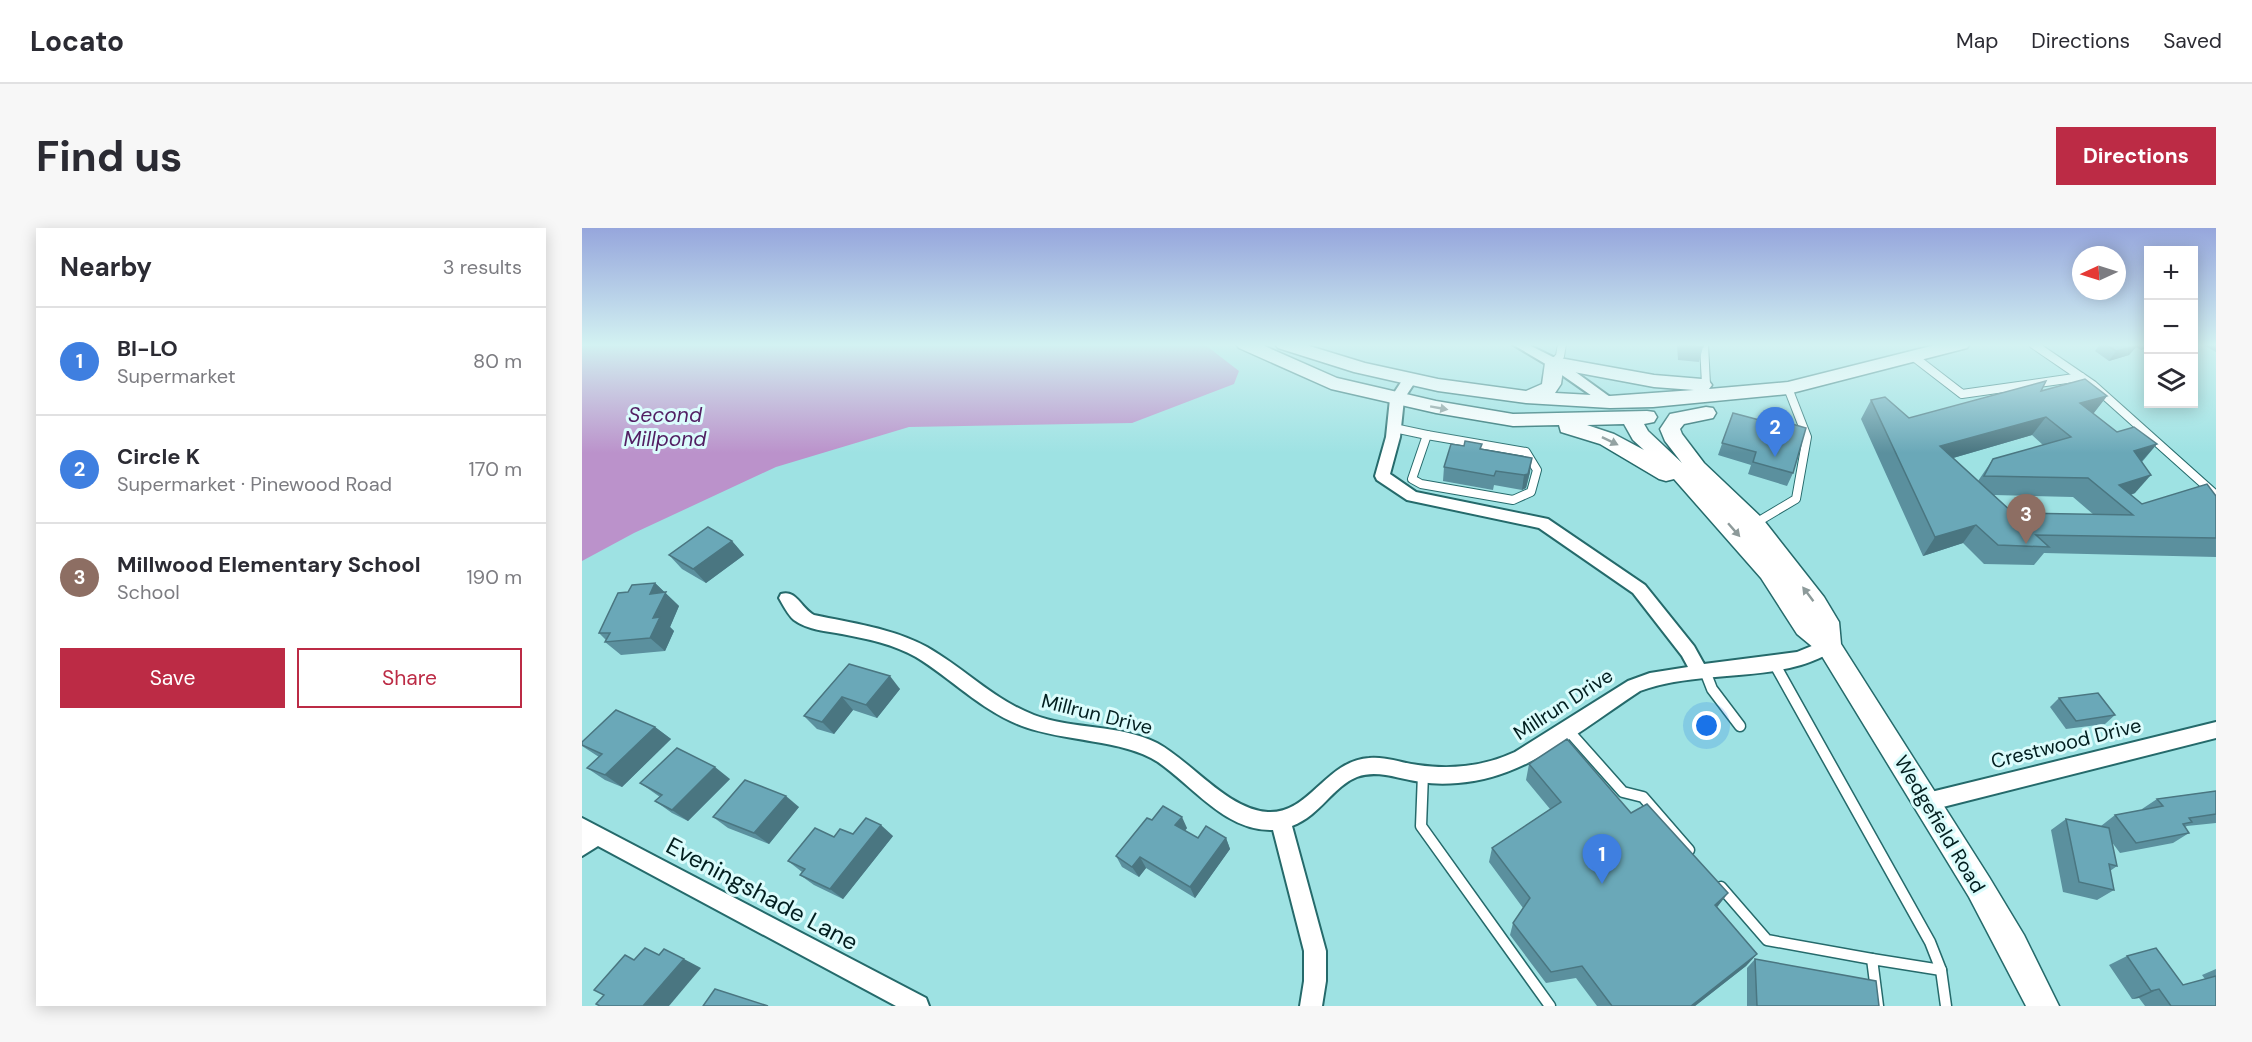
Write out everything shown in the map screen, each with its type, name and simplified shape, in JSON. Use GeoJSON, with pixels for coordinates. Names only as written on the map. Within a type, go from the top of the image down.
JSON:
{"type":"FeatureCollection","features":[{"type":"Feature","properties":{"kind":"main road"},"geometry":{"type":"LineString","coordinates":[[1325,380],[1397,399],[1512,420],[1581,429],[1617,445],[1675,479],[1695,477],[1672,436],[1670,429],[1677,419],[1764,403],[1788,388]]}},
{"type":"Feature","properties":{"kind":"main road"},"geometry":{"type":"LineString","coordinates":[[1412,380],[1526,397],[1610,402],[1711,396],[1788,388],[1819,380]]}},
{"type":"Feature","properties":{"kind":"main road"},"geometry":{"type":"LineString","coordinates":[[1526,397],[1544,393],[1555,380]]}},
{"type":"Feature","properties":{"kind":"main road"},"geometry":{"type":"LineString","coordinates":[[1650,380],[1755,390]]}},
{"type":"Feature","properties":{"kind":"main road","name":"Wedgefield Road"},"geometry":{"type":"LineString","coordinates":[[1610,402],[1631,418],[1640,435],[1754,524],[1827,622],[1829,646]]}},
{"type":"Feature","properties":{"kind":"main road"},"geometry":{"type":"LineString","coordinates":[[1512,420],[1631,418],[1706,413]]}},
{"type":"Feature","properties":{"kind":"main road","name":"Wedgefield Road"},"geometry":{"type":"LineString","coordinates":[[1695,477],[1769,572],[1806,627],[1829,646],[1927,802],[2013,946],[2043,1006]]}},
{"type":"Feature","properties":{"kind":"street"},"geometry":{"type":"LineString","coordinates":[[1410,380],[1397,399],[1394,428],[1382,476],[1412,496],[1429,493],[1493,513],[1543,523],[1639,589],[1702,671]]}},
{"type":"Feature","properties":{"kind":"street"},"geometry":{"type":"LineString","coordinates":[[1579,380],[1610,402]]}},
{"type":"Feature","properties":{"kind":"street","name":"Millrun Drive"},"geometry":{"type":"LineString","coordinates":[[787,598],[799,615],[810,621],[903,643],[922,652],[1005,710],[1024,719],[1041,725],[1147,747],[1167,757],[1228,806],[1265,821],[1281,821],[1296,817],[1312,806],[1348,772],[1363,766],[1378,766],[1422,774],[1485,773],[1503,768],[1634,686],[1650,680],[1799,659],[1829,646]]}},
{"type":"Feature","properties":{"kind":"street","name":"Crestwood Drive"},"geometry":{"type":"LineString","coordinates":[[1927,802],[2216,730]]}},
{"type":"Feature","properties":{"kind":"street"},"geometry":{"type":"LineString","coordinates":[[1281,821],[1316,951],[1311,1006]]}},
{"type":"Feature","properties":{"kind":"street","name":"Eveningshade Lane"},"geometry":{"type":"LineString","coordinates":[[586,836],[918,1006]]}},
{"type":"Feature","properties":{"kind":"lane"},"geometry":{"type":"LineString","coordinates":[[1706,380],[1706,386]]}},
{"type":"Feature","properties":{"kind":"lane"},"geometry":{"type":"LineString","coordinates":[[1944,380],[1962,394],[2058,380]]}},
{"type":"Feature","properties":{"kind":"lane"},"geometry":{"type":"LineString","coordinates":[[2085,380],[2216,495]]}},
{"type":"Feature","properties":{"kind":"lane"},"geometry":{"type":"LineString","coordinates":[[1754,524],[1796,499],[1807,437],[1788,388]]}},
{"type":"Feature","properties":{"kind":"lane"},"geometry":{"type":"LineString","coordinates":[[1394,428],[1526,452],[1537,470],[1531,492],[1513,500],[1429,493],[1421,484],[1412,479],[1427,435]]}},
{"type":"Feature","properties":{"kind":"lane"},"geometry":{"type":"LineString","coordinates":[[1493,513],[1499,498]]}},
{"type":"Feature","properties":{"kind":"lane"},"geometry":{"type":"LineString","coordinates":[[1773,662],[1930,942],[1941,970],[1946,1006]]}},
{"type":"Feature","properties":{"kind":"lane"},"geometry":{"type":"LineString","coordinates":[[1702,671],[1712,689],[1740,726]]}},
{"type":"Feature","properties":{"kind":"lane"},"geometry":{"type":"LineString","coordinates":[[1567,729],[1623,792],[1643,797],[1694,856]]}},
{"type":"Feature","properties":{"kind":"lane"},"geometry":{"type":"LineString","coordinates":[[1422,774],[1421,826],[1550,1006]]}},
{"type":"Feature","properties":{"kind":"lane"},"geometry":{"type":"LineString","coordinates":[[1716,882],[1767,940],[1941,970]]}},
{"type":"Feature","properties":{"kind":"lane"},"geometry":{"type":"LineString","coordinates":[[1872,959],[1878,1006]]}},
{"type":"Feature","properties":{"kind":"water","name":"Second Millpond"},"geometry":{"type":"Polygon","coordinates":[[[582,380],[1235,380],[1234,384],[1132,423],[909,427],[776,467],[634,533],[582,561],[582,380]]]}},
{"type":"Feature","properties":{"kind":"building"},"geometry":{"type":"Polygon","coordinates":[[[2087,380],[2107,396],[2080,403],[2117,432],[2134,427],[2157,444],[2134,451],[2151,475],[2119,485],[2142,504],[2207,484],[2216,496],[2216,538],[2036,535],[2049,547],[1998,545],[1976,525],[1935,537],[1871,400],[1885,397],[1909,418],[2046,381],[2041,391],[2087,380]],[[2046,417],[1940,446],[2013,513],[2133,515],[2088,478],[1984,476],[1993,459],[2071,437],[2046,417]]]}},
{"type":"Feature","properties":{"kind":"building"},"geometry":{"type":"Polygon","coordinates":[[[1733,413],[1767,422],[1768,417],[1806,428],[1793,473],[1753,462],[1756,452],[1722,443],[1733,413]]]}},
{"type":"Feature","properties":{"kind":"building"},"geometry":{"type":"Polygon","coordinates":[[[1465,441],[1482,444],[1480,449],[1532,458],[1528,474],[1496,471],[1494,476],[1444,467],[1451,444],[1464,446],[1465,441]]]}},
{"type":"Feature","properties":{"kind":"building"},"geometry":{"type":"Polygon","coordinates":[[[708,527],[732,541],[693,569],[669,555],[708,527]]]}},
{"type":"Feature","properties":{"kind":"building"},"geometry":{"type":"Polygon","coordinates":[[[655,583],[650,594],[666,592],[653,618],[660,617],[650,638],[605,642],[610,633],[599,633],[618,593],[628,592],[632,585],[655,583]]]}},
{"type":"Feature","properties":{"kind":"building"},"geometry":{"type":"Polygon","coordinates":[[[849,664],[890,676],[866,705],[842,697],[822,722],[804,716],[849,664]]]}},
{"type":"Feature","properties":{"kind":"building"},"geometry":{"type":"Polygon","coordinates":[[[2098,693],[2115,715],[2076,721],[2059,698],[2098,693]]]}},
{"type":"Feature","properties":{"kind":"building"},"geometry":{"type":"Polygon","coordinates":[[[616,710],[655,727],[605,775],[587,768],[602,754],[582,745],[582,742],[616,710]]]}},
{"type":"Feature","properties":{"kind":"building"},"geometry":{"type":"Polygon","coordinates":[[[1567,739],[1631,813],[1647,804],[1728,893],[1715,905],[1757,954],[1691,1006],[1612,1006],[1582,966],[1551,972],[1513,923],[1530,898],[1492,848],[1561,802],[1529,764],[1567,739]]]}},
{"type":"Feature","properties":{"kind":"building"},"geometry":{"type":"Polygon","coordinates":[[[677,748],[715,767],[672,810],[655,801],[662,795],[640,783],[677,748]]]}},
{"type":"Feature","properties":{"kind":"building"},"geometry":{"type":"Polygon","coordinates":[[[745,780],[786,796],[754,833],[713,817],[745,780]]]}},
{"type":"Feature","properties":{"kind":"building"},"geometry":{"type":"Polygon","coordinates":[[[2216,791],[2216,814],[2189,818],[2192,822],[2183,824],[2189,833],[2136,843],[2115,815],[2163,806],[2157,799],[2216,791]]]}},
{"type":"Feature","properties":{"kind":"building"},"geometry":{"type":"Polygon","coordinates":[[[1163,806],[1182,817],[1175,825],[1198,838],[1206,826],[1226,838],[1190,887],[1140,857],[1132,867],[1116,856],[1147,818],[1152,820],[1163,806]]]}},
{"type":"Feature","properties":{"kind":"building"},"geometry":{"type":"Polygon","coordinates":[[[866,818],[881,825],[830,889],[800,875],[805,869],[788,861],[815,828],[834,837],[840,829],[853,834],[866,818]]]}},
{"type":"Feature","properties":{"kind":"building"},"geometry":{"type":"Polygon","coordinates":[[[2066,819],[2109,828],[2117,866],[2109,864],[2114,890],[2079,882],[2066,819]]]}},
{"type":"Feature","properties":{"kind":"building"},"geometry":{"type":"Polygon","coordinates":[[[645,948],[659,955],[664,949],[684,959],[643,1006],[600,1006],[596,1004],[604,995],[594,990],[625,955],[634,960],[645,948]]]}},
{"type":"Feature","properties":{"kind":"building"},"geometry":{"type":"Polygon","coordinates":[[[2156,948],[2183,985],[2216,976],[2216,1006],[2171,1006],[2159,989],[2151,991],[2127,956],[2156,948]]]}},
{"type":"Feature","properties":{"kind":"building"},"geometry":{"type":"Polygon","coordinates":[[[1755,959],[1876,981],[1879,1006],[1757,1006],[1755,959]]]}},
{"type":"Feature","properties":{"kind":"building"},"geometry":{"type":"Polygon","coordinates":[[[715,989],[768,1006],[703,1006],[715,989]]]}},
{"type":"Feature","properties":{"kind":"place","name":"Circle K"},"geometry":{"type":"Point","coordinates":[1775,457]}},
{"type":"Feature","properties":{"kind":"place","name":"Millwood Elementary School"},"geometry":{"type":"Point","coordinates":[2026,544]}},
{"type":"Feature","properties":{"kind":"place","name":"BI-LO"},"geometry":{"type":"Point","coordinates":[1602,884]}}]}
